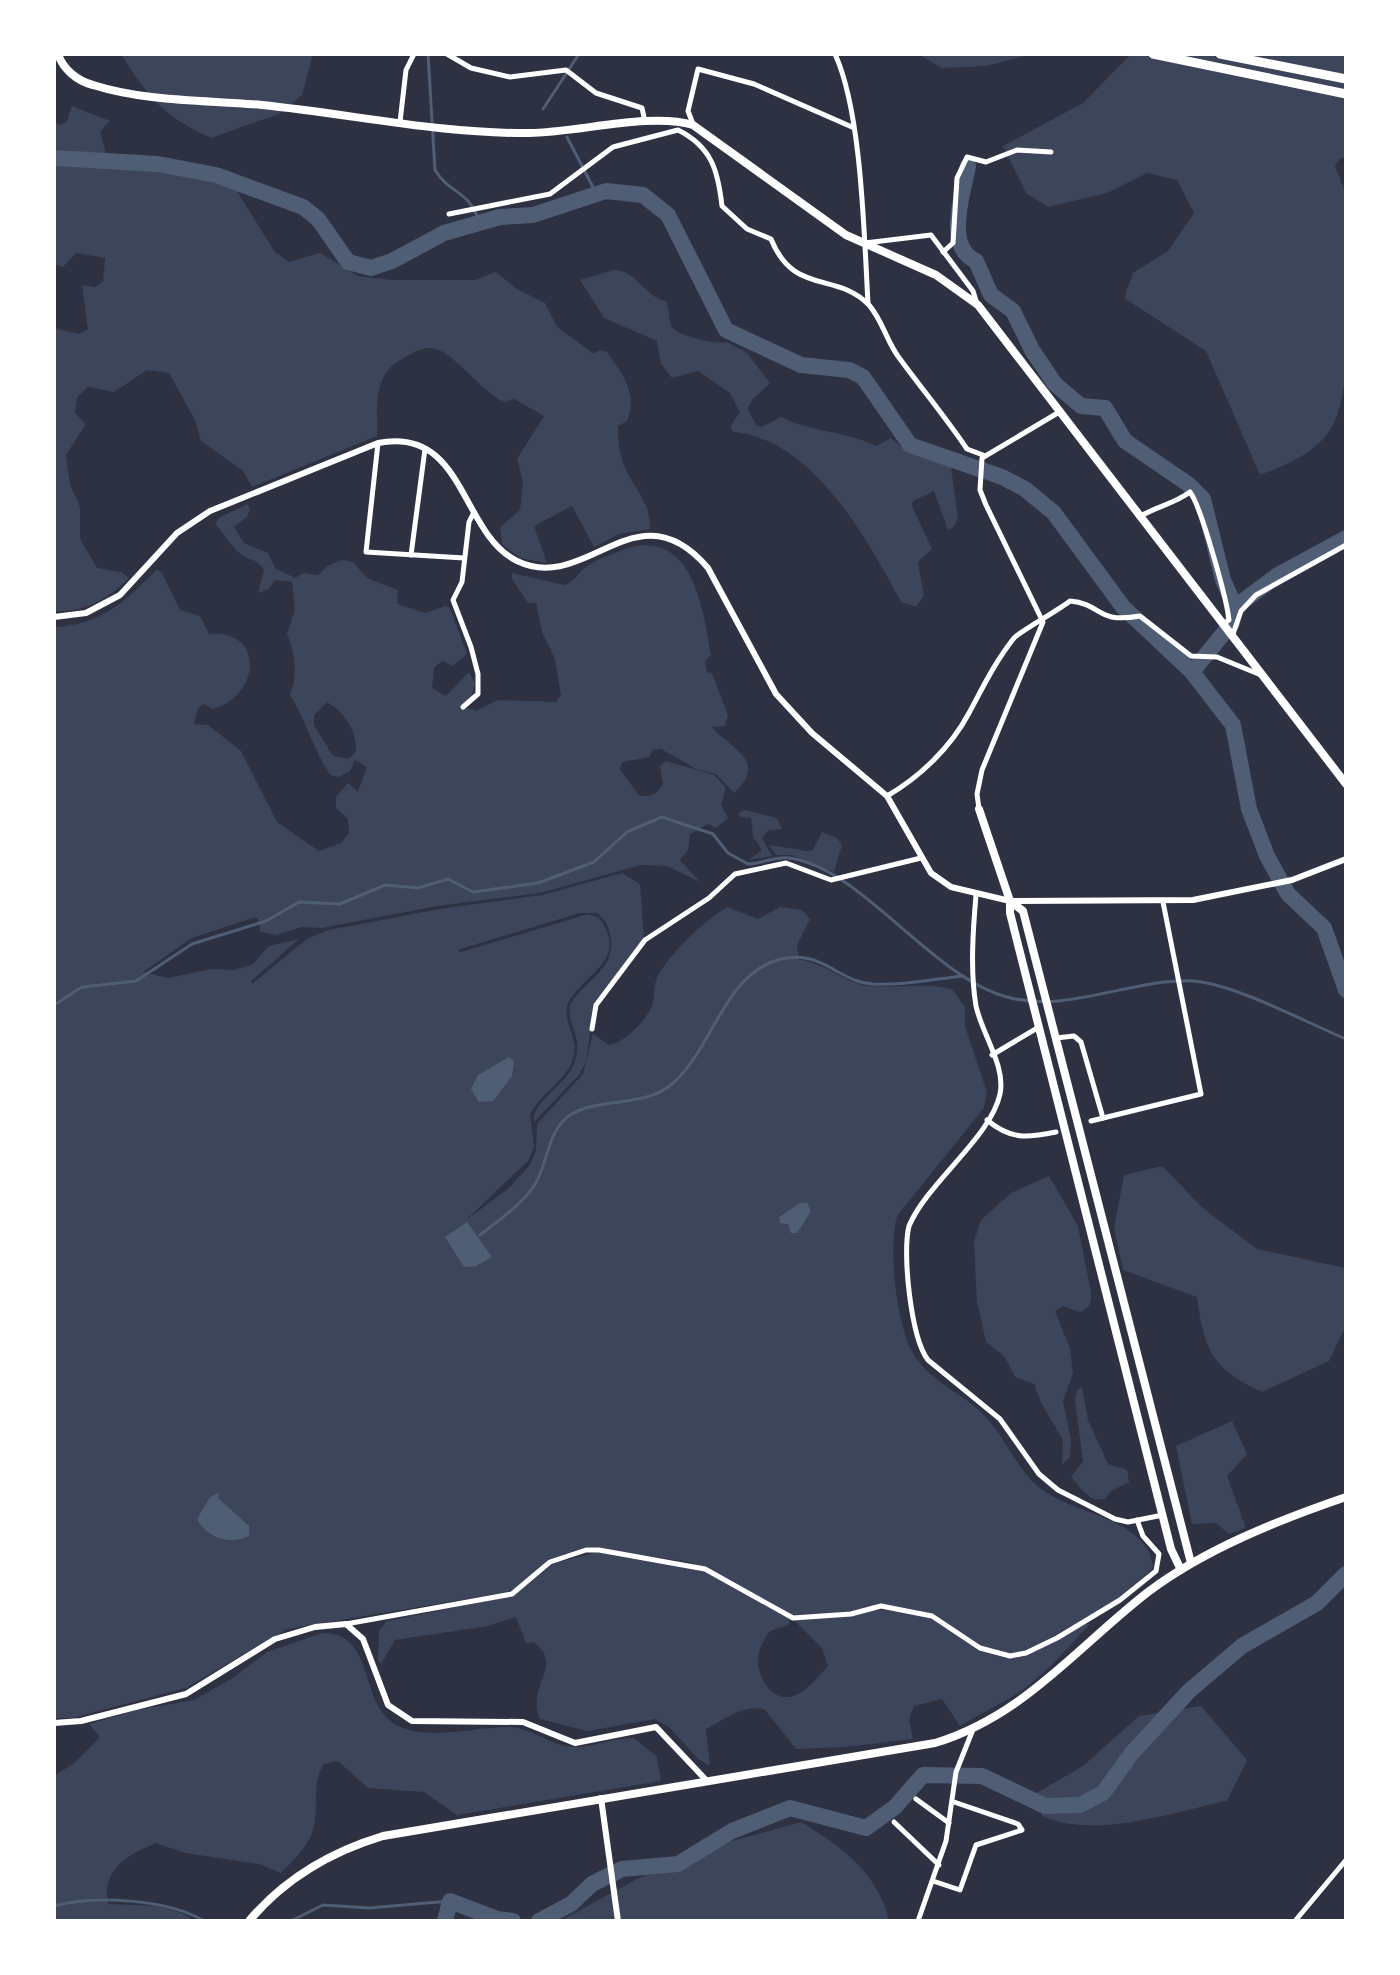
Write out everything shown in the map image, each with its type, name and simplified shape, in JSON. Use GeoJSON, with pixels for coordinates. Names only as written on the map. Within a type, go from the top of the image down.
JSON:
{"type":"FeatureCollection","features":[{"type":"Feature","properties":{"kind":"highway"},"geometry":{"type":"LineString","coordinates":[[58,54],[75,77],[106,88],[152,97],[263,105],[438,128],[531,133],[645,123],[693,125],[846,235],[936,275],[978,305],[1346,784]]}},
{"type":"Feature","properties":{"kind":"highway"},"geometry":{"type":"LineString","coordinates":[[1153,54],[1346,94]]}},
{"type":"Feature","properties":{"kind":"highway"},"geometry":{"type":"LineString","coordinates":[[1220,54],[1346,79]]}},
{"type":"Feature","properties":{"kind":"highway"},"geometry":{"type":"LineString","coordinates":[[979,809],[1010,901],[1010,913],[1171,1549],[1181,1570]]}},
{"type":"Feature","properties":{"kind":"highway"},"geometry":{"type":"LineString","coordinates":[[1010,901],[1023,911],[1045,990],[1191,1563]]}},
{"type":"Feature","properties":{"kind":"highway"},"geometry":{"type":"LineString","coordinates":[[249,1921],[283,1886],[313,1865],[363,1842],[402,1831],[935,1743],[972,1732],[1023,1700],[1148,1592],[1191,1563],[1346,1497]]}},
{"type":"Feature","properties":{"kind":"street"},"geometry":{"type":"LineString","coordinates":[[400,122],[408,63],[406,54]]}},
{"type":"Feature","properties":{"kind":"street"},"geometry":{"type":"LineString","coordinates":[[408,63],[414,54]]}},
{"type":"Feature","properties":{"kind":"street"},"geometry":{"type":"LineString","coordinates":[[447,54],[471,68],[510,77],[568,72],[596,93],[642,108],[645,123]]}},
{"type":"Feature","properties":{"kind":"street"},"geometry":{"type":"LineString","coordinates":[[835,54],[843,72],[853,128],[868,304]]}},
{"type":"Feature","properties":{"kind":"street"},"geometry":{"type":"LineString","coordinates":[[693,125],[688,111],[698,69],[754,84],[853,128]]}},
{"type":"Feature","properties":{"kind":"street"},"geometry":{"type":"LineString","coordinates":[[449,214],[550,194],[613,147],[678,125],[694,138],[718,172],[722,206],[747,229],[771,239],[777,254],[802,279],[846,289],[868,304],[897,356],[967,449],[983,456]]}},
{"type":"Feature","properties":{"kind":"street"},"geometry":{"type":"LineString","coordinates":[[943,252],[953,243],[957,178],[967,157],[986,162],[1017,150],[1051,152]]}},
{"type":"Feature","properties":{"kind":"street"},"geometry":{"type":"LineString","coordinates":[[864,243],[931,235],[973,291],[978,305]]}},
{"type":"Feature","properties":{"kind":"street"},"geometry":{"type":"LineString","coordinates":[[983,456],[1061,411]]}},
{"type":"Feature","properties":{"kind":"street"},"geometry":{"type":"LineString","coordinates":[[54,617],[86,613],[120,595],[177,533],[210,511],[378,443],[395,439],[425,449],[452,473],[497,546],[515,560],[530,566],[547,568],[565,564],[639,535],[659,536],[684,546],[708,568],[776,694],[792,715],[887,796],[921,858],[942,881],[976,895],[1010,901],[1163,902],[1217,897],[1292,880],[1346,859]]}},
{"type":"Feature","properties":{"kind":"street"},"geometry":{"type":"LineString","coordinates":[[378,443],[364,548],[366,552],[464,558]]}},
{"type":"Feature","properties":{"kind":"street"},"geometry":{"type":"LineString","coordinates":[[411,555],[425,449]]}},
{"type":"Feature","properties":{"kind":"street"},"geometry":{"type":"LineString","coordinates":[[979,809],[977,794],[982,770],[1043,622],[980,490],[983,456]]}},
{"type":"Feature","properties":{"kind":"street"},"geometry":{"type":"LineString","coordinates":[[1139,517],[1162,503],[1175,503],[1190,492],[1200,505],[1218,580],[1228,603],[1229,620],[1225,623]]}},
{"type":"Feature","properties":{"kind":"street"},"geometry":{"type":"LineString","coordinates":[[463,707],[474,699],[479,687],[471,647],[453,604],[462,582],[469,522],[475,510]]}},
{"type":"Feature","properties":{"kind":"street"},"geometry":{"type":"LineString","coordinates":[[1233,634],[1241,611],[1256,595],[1346,545]]}},
{"type":"Feature","properties":{"kind":"street"},"geometry":{"type":"LineString","coordinates":[[887,796],[906,785],[937,757],[965,720],[992,669],[1016,635],[1043,622],[1070,601],[1081,602],[1106,618],[1118,620],[1140,616],[1183,650],[1199,657],[1217,657],[1266,677]]}},
{"type":"Feature","properties":{"kind":"street"},"geometry":{"type":"LineString","coordinates":[[592,1029],[596,1005],[645,940],[709,898],[735,874],[786,863],[831,880],[921,858]]}},
{"type":"Feature","properties":{"kind":"street"},"geometry":{"type":"LineString","coordinates":[[976,895],[974,992],[1001,1084],[997,1102],[987,1120],[909,1226],[907,1245],[918,1346],[928,1360],[1010,1429],[1047,1483],[1115,1519],[1137,1520],[1164,1514]]}},
{"type":"Feature","properties":{"kind":"street"},"geometry":{"type":"LineString","coordinates":[[1091,1121],[1201,1094],[1163,902]]}},
{"type":"Feature","properties":{"kind":"street"},"geometry":{"type":"LineString","coordinates":[[992,1055],[1039,1027]]}},
{"type":"Feature","properties":{"kind":"street"},"geometry":{"type":"LineString","coordinates":[[1056,1038],[1074,1036],[1081,1042],[1103,1118]]}},
{"type":"Feature","properties":{"kind":"street"},"geometry":{"type":"LineString","coordinates":[[987,1120],[1003,1132],[1020,1138],[1056,1132]]}},
{"type":"Feature","properties":{"kind":"street"},"geometry":{"type":"LineString","coordinates":[[54,1723],[81,1721],[186,1694],[275,1639],[315,1627],[512,1594],[550,1562],[571,1554],[599,1550],[705,1569],[793,1618],[851,1614],[881,1606],[908,1610],[932,1616],[990,1652],[1017,1656],[1057,1638],[1120,1600],[1156,1571],[1159,1554],[1143,1536],[1137,1520]]}},
{"type":"Feature","properties":{"kind":"street"},"geometry":{"type":"LineString","coordinates":[[346,1624],[363,1639],[382,1695],[400,1716],[426,1723],[523,1722],[575,1743],[656,1727],[707,1781]]}},
{"type":"Feature","properties":{"kind":"street"},"geometry":{"type":"LineString","coordinates":[[918,1921],[939,1865],[954,1802],[956,1772],[972,1732]]}},
{"type":"Feature","properties":{"kind":"street"},"geometry":{"type":"LineString","coordinates":[[601,1798],[618,1921]]}},
{"type":"Feature","properties":{"kind":"street"},"geometry":{"type":"LineString","coordinates":[[916,1799],[949,1823]]}},
{"type":"Feature","properties":{"kind":"street"},"geometry":{"type":"LineString","coordinates":[[933,1881],[960,1890],[976,1845],[1022,1830],[1018,1824],[954,1802]]}},
{"type":"Feature","properties":{"kind":"street"},"geometry":{"type":"LineString","coordinates":[[894,1822],[939,1865]]}},
{"type":"Feature","properties":{"kind":"street"},"geometry":{"type":"LineString","coordinates":[[1295,1921],[1346,1860]]}},
{"type":"Feature","properties":{"kind":"shaded area"},"geometry":{"type":"Polygon","coordinates":[[[121,54],[313,54],[302,95],[279,114],[211,138],[181,122],[158,104],[121,54]]]}},
{"type":"Feature","properties":{"kind":"shaded area"},"geometry":{"type":"Polygon","coordinates":[[[918,54],[1032,54],[986,66],[942,68],[918,54]]]}},
{"type":"Feature","properties":{"kind":"shaded area"},"geometry":{"type":"Polygon","coordinates":[[[1131,54],[1346,54],[1346,158],[1340,158],[1335,166],[1346,194],[1347,345],[1341,403],[1334,423],[1320,442],[1292,461],[1260,475],[1206,351],[1124,298],[1133,273],[1168,251],[1194,213],[1177,180],[1147,173],[1107,193],[1048,207],[1026,193],[1003,146],[1083,103],[1131,54]]]}},
{"type":"Feature","properties":{"kind":"shaded area"},"geometry":{"type":"Polygon","coordinates":[[[72,106],[110,121],[100,132],[109,164],[160,167],[233,185],[275,252],[289,262],[320,253],[358,276],[392,280],[475,280],[496,272],[517,289],[545,303],[557,327],[594,354],[599,350],[607,352],[627,385],[631,402],[627,421],[618,426],[620,451],[627,473],[647,510],[650,529],[619,534],[594,547],[572,506],[534,526],[547,563],[520,558],[502,544],[500,527],[520,510],[523,482],[517,459],[544,416],[514,399],[505,402],[496,397],[440,350],[427,348],[416,352],[392,366],[386,374],[377,403],[377,436],[252,487],[243,471],[201,441],[195,420],[169,373],[147,370],[114,392],[88,387],[77,397],[75,413],[86,424],[66,455],[70,484],[80,507],[80,539],[97,568],[121,572],[129,578],[95,603],[75,610],[54,611],[54,328],[79,334],[88,329],[82,285],[95,287],[103,282],[105,258],[76,253],[63,267],[54,264],[54,122],[61,125],[67,121],[72,106]]]}},
{"type":"Feature","properties":{"kind":"shaded area"},"geometry":{"type":"Polygon","coordinates":[[[613,270],[629,274],[652,295],[666,301],[672,327],[681,334],[727,342],[747,353],[770,383],[752,400],[748,409],[756,425],[762,427],[781,417],[876,446],[891,438],[906,451],[951,467],[958,518],[954,527],[948,530],[934,491],[913,501],[912,506],[932,549],[918,562],[924,596],[916,607],[901,602],[854,523],[812,472],[788,452],[762,438],[733,432],[730,427],[740,412],[730,393],[698,371],[672,378],[661,364],[657,341],[604,318],[580,280],[613,270]]]}},
{"type":"Feature","properties":{"kind":"shaded area"},"geometry":{"type":"Polygon","coordinates":[[[247,504],[250,509],[247,517],[234,527],[244,543],[268,553],[275,568],[295,578],[304,573],[318,575],[327,566],[342,560],[353,562],[367,578],[398,590],[397,603],[400,605],[426,613],[445,606],[450,608],[467,654],[453,666],[442,661],[434,668],[432,688],[446,696],[469,672],[475,684],[471,698],[462,706],[476,711],[498,700],[556,702],[561,695],[555,659],[542,632],[536,603],[528,603],[512,579],[512,573],[564,585],[590,564],[615,553],[640,546],[661,547],[676,557],[697,591],[711,655],[705,661],[707,672],[712,673],[728,715],[725,726],[712,727],[742,755],[748,771],[734,793],[716,774],[696,769],[661,749],[653,750],[649,757],[622,762],[620,770],[643,796],[655,793],[663,784],[660,766],[666,761],[714,775],[726,788],[721,805],[728,818],[716,828],[708,824],[690,834],[688,850],[680,860],[700,882],[667,866],[641,865],[540,893],[438,906],[321,928],[301,927],[276,935],[260,932],[258,918],[252,918],[192,938],[143,972],[168,978],[211,969],[235,970],[253,964],[269,946],[299,939],[251,981],[252,984],[308,938],[329,930],[439,909],[542,895],[622,873],[640,884],[644,938],[594,1003],[586,1061],[579,1075],[534,1122],[538,1108],[573,1066],[577,1040],[570,1005],[609,957],[611,946],[607,925],[597,913],[580,913],[457,950],[461,952],[588,914],[599,918],[610,944],[602,964],[569,1001],[567,1014],[574,1055],[566,1073],[530,1115],[534,1146],[529,1160],[466,1220],[508,1189],[529,1166],[536,1151],[537,1124],[583,1074],[593,1034],[609,1045],[622,1040],[636,1028],[651,1008],[656,980],[666,964],[700,927],[727,907],[758,919],[780,907],[802,910],[810,919],[797,945],[799,960],[852,981],[870,986],[952,989],[965,1007],[965,1026],[987,1092],[984,1108],[897,1216],[894,1269],[905,1333],[919,1362],[985,1416],[1035,1484],[1058,1499],[1109,1520],[1139,1539],[1149,1552],[1153,1568],[1119,1598],[1029,1651],[1010,1655],[986,1650],[932,1615],[907,1608],[881,1605],[849,1613],[794,1617],[729,1579],[689,1562],[587,1547],[547,1561],[514,1591],[287,1629],[186,1688],[72,1718],[54,1718],[54,627],[86,622],[99,616],[123,601],[157,569],[162,573],[180,610],[200,616],[209,634],[227,635],[240,642],[248,652],[250,665],[240,691],[229,702],[213,709],[204,704],[198,708],[194,724],[208,725],[241,751],[277,822],[319,851],[341,843],[349,833],[348,819],[336,808],[336,797],[348,783],[358,792],[367,767],[355,760],[350,771],[339,777],[330,775],[324,765],[290,695],[295,672],[287,634],[295,610],[292,582],[275,580],[269,589],[258,593],[264,570],[234,548],[215,524],[219,518],[247,504]],[[327,702],[314,715],[314,725],[333,756],[349,759],[356,751],[354,736],[344,717],[327,702]]]}},
{"type":"Feature","properties":{"kind":"shaded area"},"geometry":{"type":"Polygon","coordinates":[[[745,810],[777,818],[782,829],[769,830],[762,838],[772,856],[749,860],[762,850],[753,836],[751,818],[740,817],[739,813],[745,810]]]}},
{"type":"Feature","properties":{"kind":"shaded area"},"geometry":{"type":"Polygon","coordinates":[[[822,832],[837,838],[842,845],[834,872],[792,855],[776,855],[769,845],[813,850],[822,832]]]}},
{"type":"Feature","properties":{"kind":"shaded area"},"geometry":{"type":"Polygon","coordinates":[[[509,1057],[514,1061],[512,1076],[493,1101],[479,1102],[471,1089],[478,1075],[509,1057]]]}},
{"type":"Feature","properties":{"kind":"shaded area"},"geometry":{"type":"Polygon","coordinates":[[[1162,1166],[1204,1209],[1257,1249],[1346,1268],[1346,1326],[1329,1361],[1262,1392],[1232,1375],[1213,1356],[1203,1331],[1197,1297],[1123,1270],[1114,1228],[1124,1175],[1162,1166]]]}},
{"type":"Feature","properties":{"kind":"shaded area"},"geometry":{"type":"Polygon","coordinates":[[[1049,1176],[1078,1226],[1091,1296],[1088,1307],[1080,1312],[1063,1306],[1055,1311],[1070,1348],[1073,1373],[1063,1401],[1071,1440],[1070,1458],[1062,1464],[1063,1440],[1041,1403],[1034,1384],[1015,1377],[1005,1357],[986,1342],[977,1302],[974,1241],[981,1220],[1011,1193],[1049,1176]]]}},
{"type":"Feature","properties":{"kind":"shaded area"},"geometry":{"type":"Polygon","coordinates":[[[800,1203],[807,1203],[811,1211],[797,1233],[791,1233],[788,1224],[780,1223],[779,1217],[800,1203]]]}},
{"type":"Feature","properties":{"kind":"shaded area"},"geometry":{"type":"Polygon","coordinates":[[[467,1222],[492,1257],[476,1266],[464,1267],[445,1237],[467,1222]]]}},
{"type":"Feature","properties":{"kind":"shaded area"},"geometry":{"type":"Polygon","coordinates":[[[1082,1387],[1088,1420],[1108,1464],[1127,1470],[1129,1482],[1111,1491],[1105,1499],[1090,1497],[1071,1477],[1083,1461],[1075,1401],[1077,1390],[1082,1387]]]}},
{"type":"Feature","properties":{"kind":"shaded area"},"geometry":{"type":"Polygon","coordinates":[[[1232,1421],[1247,1454],[1227,1476],[1246,1528],[1229,1534],[1216,1523],[1192,1524],[1176,1446],[1232,1421]]]}},
{"type":"Feature","properties":{"kind":"shaded area"},"geometry":{"type":"Polygon","coordinates":[[[219,1493],[218,1498],[249,1526],[249,1536],[226,1540],[201,1526],[197,1519],[210,1497],[219,1493]]]}},
{"type":"Feature","properties":{"kind":"shaded area"},"geometry":{"type":"Polygon","coordinates":[[[597,1552],[698,1568],[790,1619],[788,1625],[770,1631],[758,1657],[763,1680],[782,1697],[800,1693],[828,1666],[822,1648],[794,1620],[862,1611],[912,1613],[940,1622],[989,1653],[1012,1658],[1032,1652],[1071,1628],[1090,1624],[1050,1667],[1022,1691],[960,1726],[942,1699],[914,1706],[909,1720],[913,1739],[796,1749],[765,1710],[750,1709],[706,1729],[710,1766],[698,1759],[669,1727],[655,1719],[587,1731],[540,1719],[537,1696],[546,1659],[533,1642],[526,1643],[516,1617],[488,1626],[395,1640],[381,1664],[378,1661],[379,1631],[387,1621],[513,1596],[555,1563],[597,1552]]]}},
{"type":"Feature","properties":{"kind":"shaded area"},"geometry":{"type":"Polygon","coordinates":[[[322,1633],[339,1636],[351,1644],[359,1656],[376,1701],[384,1715],[396,1725],[409,1730],[437,1733],[511,1727],[575,1747],[634,1738],[657,1757],[661,1781],[457,1815],[424,1792],[368,1788],[338,1761],[324,1764],[316,1786],[312,1833],[301,1852],[281,1873],[259,1864],[185,1853],[156,1843],[136,1852],[119,1865],[109,1882],[108,1904],[164,1908],[195,1921],[54,1921],[54,1776],[74,1763],[100,1737],[89,1724],[137,1710],[194,1700],[234,1677],[267,1652],[322,1633]]]}},
{"type":"Feature","properties":{"kind":"shaded area"},"geometry":{"type":"Polygon","coordinates":[[[1201,1706],[1247,1760],[1227,1801],[1110,1825],[1063,1823],[1042,1816],[1035,1794],[1083,1766],[1139,1716],[1201,1706]]]}},
{"type":"Feature","properties":{"kind":"shaded area"},"geometry":{"type":"Polygon","coordinates":[[[801,1822],[856,1862],[876,1889],[889,1921],[560,1921],[637,1879],[710,1847],[801,1822]]]}},
{"type":"Feature","properties":{"kind":"waterway"},"geometry":{"type":"LineString","coordinates":[[428,54],[435,170],[470,203],[480,223]]}},
{"type":"Feature","properties":{"kind":"waterway"},"geometry":{"type":"LineString","coordinates":[[543,109],[579,54]]}},
{"type":"Feature","properties":{"kind":"waterway"},"geometry":{"type":"LineString","coordinates":[[567,137],[597,195]]}},
{"type":"Feature","properties":{"kind":"waterway"},"geometry":{"type":"LineString","coordinates":[[54,158],[158,164],[216,175],[303,207],[318,219],[348,262],[371,268],[392,261],[444,233],[500,217],[533,215],[606,191],[643,195],[668,215],[726,330],[801,365],[849,370],[863,377],[910,445],[1002,477],[1025,489],[1054,513],[1123,607],[1192,672],[1233,725],[1249,809],[1267,856],[1288,894],[1324,928],[1346,990]]}},
{"type":"Feature","properties":{"kind":"waterway"},"geometry":{"type":"LineString","coordinates":[[968,166],[958,219],[958,232],[966,254],[976,261],[991,295],[1013,311],[1032,350],[1055,384],[1081,406],[1105,408],[1125,441],[1188,484],[1203,499],[1223,580],[1235,607]]}},
{"type":"Feature","properties":{"kind":"waterway"},"geometry":{"type":"LineString","coordinates":[[1192,672],[1232,623],[1235,607],[1278,575],[1346,538]]}},
{"type":"Feature","properties":{"kind":"waterway"},"geometry":{"type":"LineString","coordinates":[[54,1005],[82,987],[136,981],[192,944],[266,921],[299,902],[340,904],[385,885],[418,888],[448,879],[473,892],[538,883],[594,862],[627,832],[662,817],[713,834],[728,853],[748,864],[789,858],[816,866],[869,900],[951,968],[978,985],[1007,997],[1030,1001],[1077,999],[1147,985],[1193,981],[1249,996],[1346,1039]]}},
{"type":"Feature","properties":{"kind":"waterway"},"geometry":{"type":"LineString","coordinates":[[480,1235],[529,1193],[542,1170],[554,1135],[564,1120],[587,1107],[646,1097],[672,1084],[699,1051],[732,996],[761,967],[781,959],[808,958],[850,978],[873,984],[963,976]]}},
{"type":"Feature","properties":{"kind":"waterway"},"geometry":{"type":"LineString","coordinates":[[539,1921],[571,1904],[592,1884],[622,1869],[678,1864],[732,1831],[790,1808],[866,1828],[895,1807],[923,1775],[982,1776],[1045,1806],[1080,1805],[1103,1793],[1132,1753],[1189,1691],[1242,1646],[1317,1603],[1346,1574]]}},
{"type":"Feature","properties":{"kind":"waterway"},"geometry":{"type":"LineString","coordinates":[[54,1906],[89,1901],[130,1901],[171,1908],[204,1921]]}},
{"type":"Feature","properties":{"kind":"waterway"},"geometry":{"type":"LineString","coordinates":[[291,1921],[323,1905],[369,1908],[450,1901]]}},
{"type":"Feature","properties":{"kind":"waterway"},"geometry":{"type":"LineString","coordinates":[[445,1921],[450,1901],[497,1919],[513,1921]]}}]}
